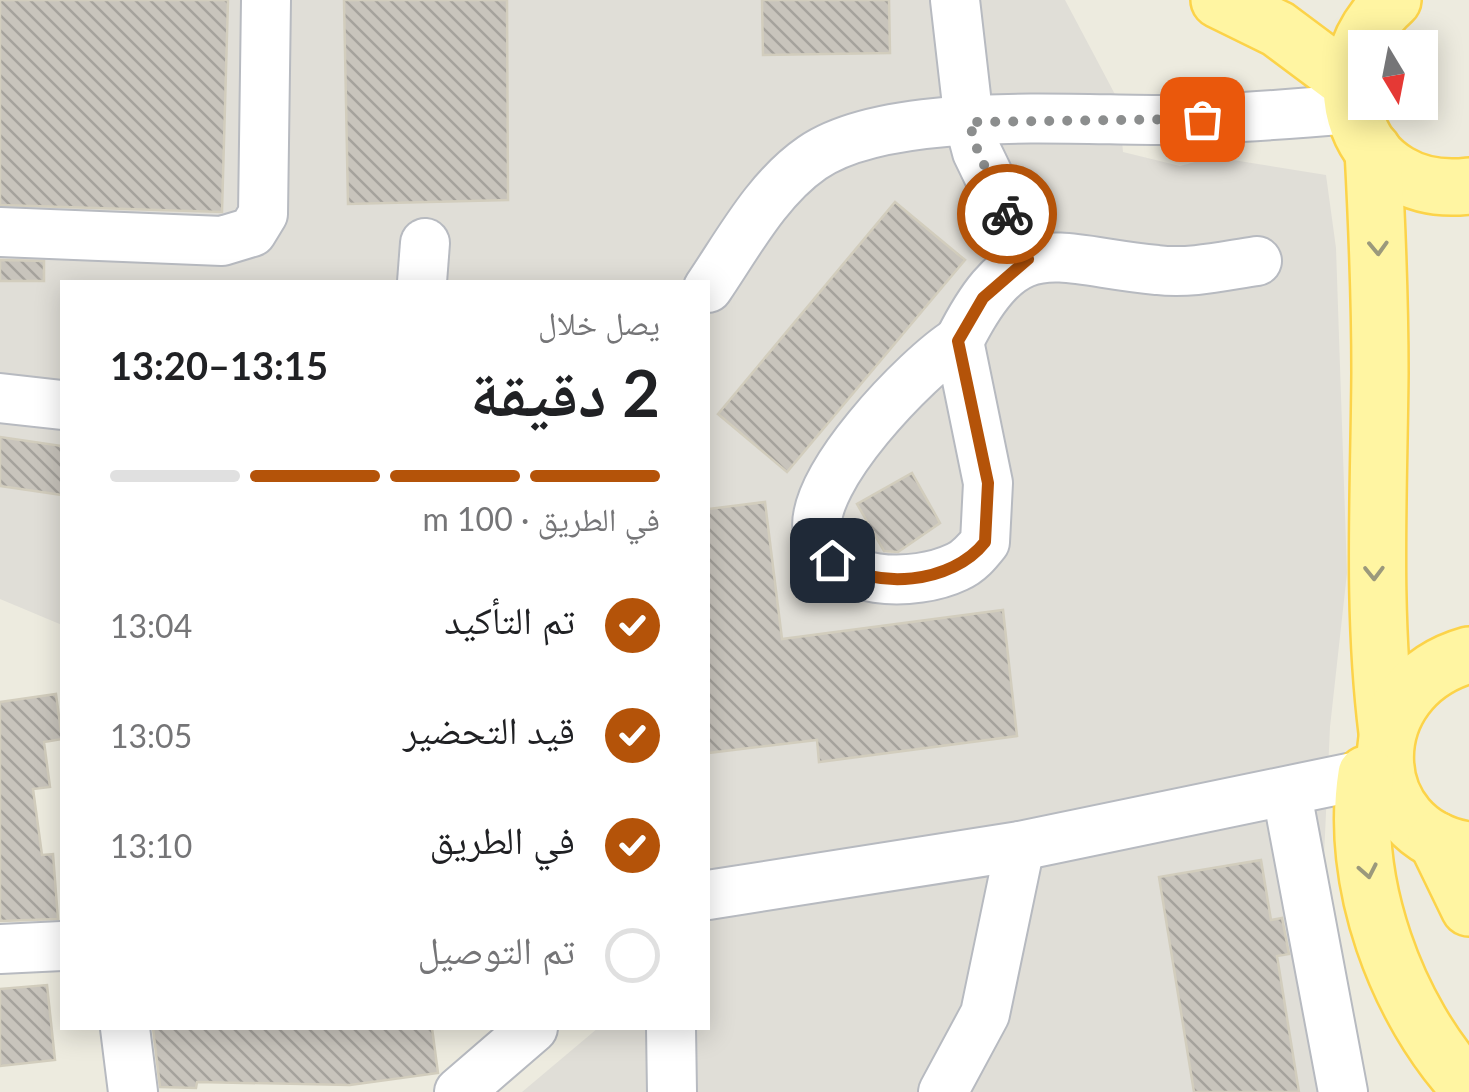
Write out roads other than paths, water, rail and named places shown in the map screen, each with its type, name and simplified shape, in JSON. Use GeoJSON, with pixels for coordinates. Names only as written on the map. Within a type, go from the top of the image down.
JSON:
{"type":"FeatureCollection","features":[{"type":"Feature","properties":{"kind":"main road"},"geometry":{"type":"LineString","coordinates":[[1236,7],[1382,10]]}},
{"type":"Feature","properties":{"kind":"main road"},"geometry":{"type":"LineString","coordinates":[[1236,7],[1303,45],[1348,101]]}},
{"type":"Feature","properties":{"kind":"main road"},"geometry":{"type":"LineString","coordinates":[[1367,30],[1382,10]]}},
{"type":"Feature","properties":{"kind":"main road"},"geometry":{"type":"LineString","coordinates":[[1359,120],[1380,376],[1375,609],[1380,759],[1403,810],[1452,845],[1469,908]]}},
{"type":"Feature","properties":{"kind":"main road"},"geometry":{"type":"LineString","coordinates":[[1363,120],[1410,179],[1432,186],[1469,186]]}},
{"type":"Feature","properties":{"kind":"main road"},"geometry":{"type":"LineString","coordinates":[[1469,655],[1425,673],[1408,690],[1380,759],[1362,820],[1365,860],[1385,937],[1414,1010],[1469,1088]]}},
{"type":"Feature","properties":{"kind":"street"},"geometry":{"type":"LineString","coordinates":[[0,232],[222,241],[252,232],[263,214],[266,0]]}},
{"type":"Feature","properties":{"kind":"street"},"geometry":{"type":"LineString","coordinates":[[956,0],[969,122],[992,188],[1028,259]]}},
{"type":"Feature","properties":{"kind":"street"},"geometry":{"type":"LineString","coordinates":[[710,285],[780,186],[813,157],[858,138],[918,125],[969,122],[1348,114]]}},
{"type":"Feature","properties":{"kind":"street"},"geometry":{"type":"LineString","coordinates":[[958,341],[988,483],[985,542],[956,568],[930,574],[863,576],[846,570],[822,546],[816,512],[821,495],[896,393],[937,354],[958,341],[983,298],[1028,259],[1068,257],[1175,271],[1257,260]]}},
{"type":"Feature","properties":{"kind":"street"},"geometry":{"type":"LineString","coordinates":[[0,398],[60,405]]}},
{"type":"Feature","properties":{"kind":"street"},"geometry":{"type":"LineString","coordinates":[[710,895],[1020,846],[1287,794],[1380,759]]}},
{"type":"Feature","properties":{"kind":"street"},"geometry":{"type":"LineString","coordinates":[[1287,794],[1344,1092]]}},
{"type":"Feature","properties":{"kind":"street"},"geometry":{"type":"LineString","coordinates":[[943,1092],[985,1014],[1020,846]]}},
{"type":"Feature","properties":{"kind":"street"},"geometry":{"type":"LineString","coordinates":[[0,949],[60,946]]}},
{"type":"Feature","properties":{"kind":"street"},"geometry":{"type":"LineString","coordinates":[[125,1030],[133,1092]]}},
{"type":"Feature","properties":{"kind":"street"},"geometry":{"type":"LineString","coordinates":[[459,1092],[531,1030]]}},
{"type":"Feature","properties":{"kind":"street"},"geometry":{"type":"LineString","coordinates":[[671,1030],[672,1092]]}}]}
